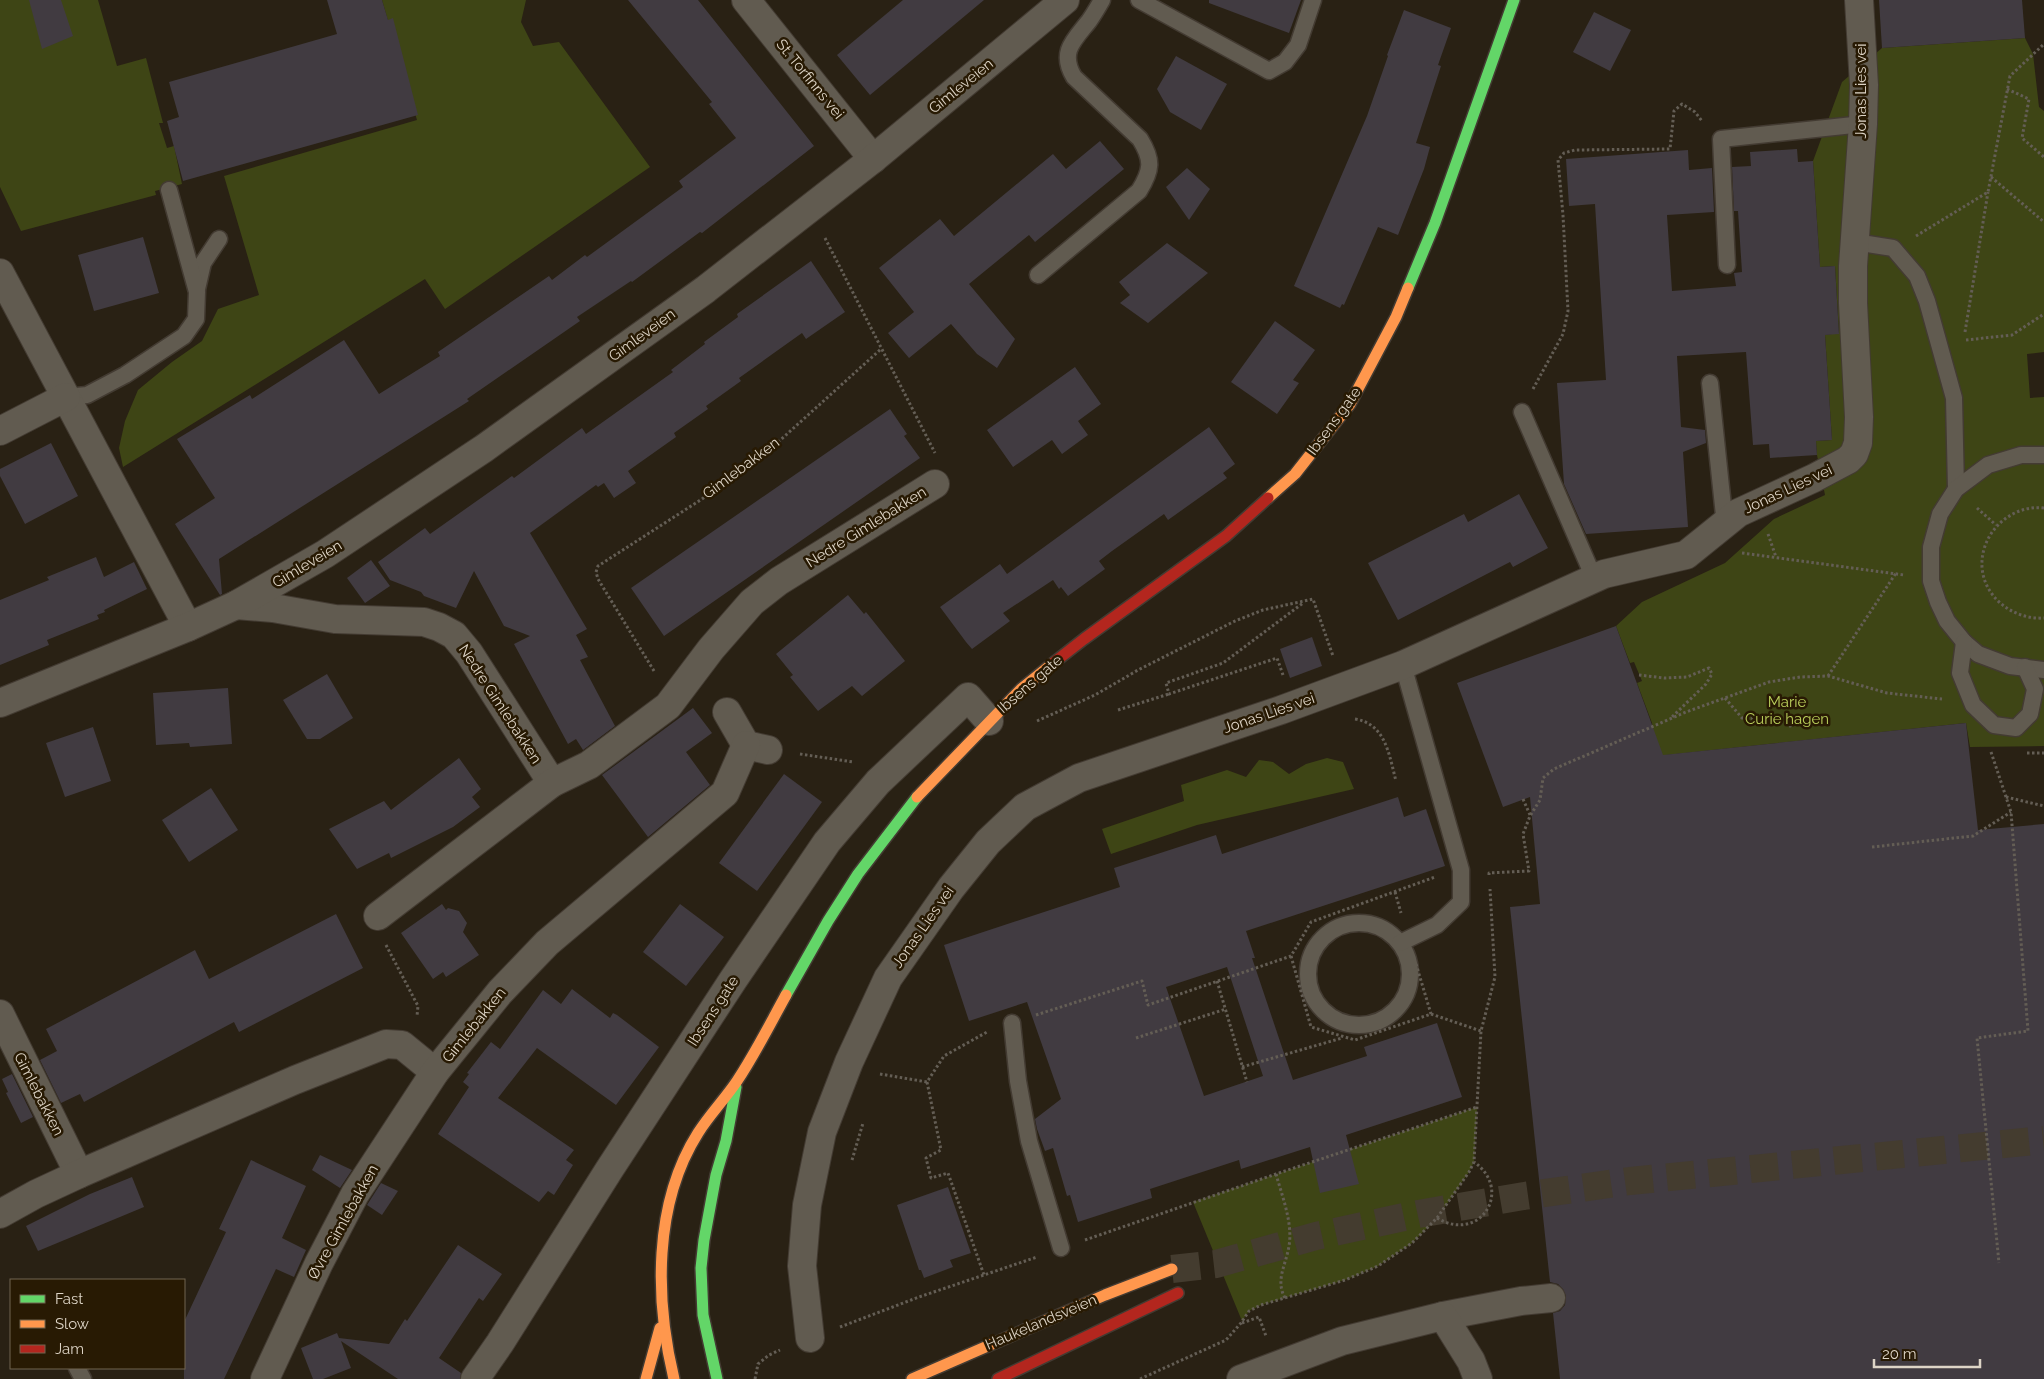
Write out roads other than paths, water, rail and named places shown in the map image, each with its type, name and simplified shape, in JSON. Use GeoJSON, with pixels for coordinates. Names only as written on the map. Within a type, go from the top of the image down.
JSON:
{"type":"FeatureCollection","features":[{"type":"Feature","properties":{"kind":"main road","name":"Ibsens gate"},"geometry":{"type":"LineString","coordinates":[[674,1379],[663,1319],[661,1266],[670,1203],[681,1168],[698,1133],[737,1081],[828,921],[858,874],[909,805],[1021,689],[1084,639],[1226,536],[1295,474],[1350,404],[1396,317],[1435,223],[1514,0]]}},
{"type":"Feature","properties":{"kind":"main road","name":"Ibsens gate"},"geometry":{"type":"LineString","coordinates":[[717,1379],[703,1315],[702,1268],[704,1240],[712,1197],[726,1141],[737,1081]]}},
{"type":"Feature","properties":{"kind":"main road","name":"Haukelandsveien"},"geometry":{"type":"LineString","coordinates":[[912,1379],[1049,1319],[1172,1269]]}},
{"type":"Feature","properties":{"kind":"main road","name":"Haukelandsveien"},"geometry":{"type":"LineString","coordinates":[[998,1379],[1178,1293]]}},
{"type":"Feature","properties":{"kind":"main road"},"geometry":{"type":"LineString","coordinates":[[646,1379],[663,1319]]}},
{"type":"Feature","properties":{"kind":"street","name":"St. Torfinns vei"},"geometry":{"type":"LineString","coordinates":[[746,0],[873,159]]}},
{"type":"Feature","properties":{"kind":"street","name":"Gimleveien"},"geometry":{"type":"LineString","coordinates":[[0,703],[188,627],[236,605],[325,554],[483,449],[706,289],[873,159],[1066,0]]}},
{"type":"Feature","properties":{"kind":"street","name":"Jonas Lies vei"},"geometry":{"type":"LineString","coordinates":[[810,1338],[802,1266],[807,1205],[822,1132],[849,1062],[888,978],[951,888],[988,842],[1025,807],[1079,778],[1281,710],[1404,665],[1594,578],[1624,568],[1686,555],[1738,513],[1814,478],[1848,460],[1854,454],[1858,443],[1859,417],[1853,303],[1855,242],[1864,124],[1864,85],[1859,0]]}},
{"type":"Feature","properties":{"kind":"street"},"geometry":{"type":"LineString","coordinates":[[0,273],[188,627]]}},
{"type":"Feature","properties":{"kind":"street"},"geometry":{"type":"LineString","coordinates":[[0,431],[66,397]]}},
{"type":"Feature","properties":{"kind":"street","name":"Nedre Gimlebakken"},"geometry":{"type":"LineString","coordinates":[[378,916],[552,783],[589,766],[647,723],[685,700],[711,649],[752,602],[779,581],[935,484]]}},
{"type":"Feature","properties":{"kind":"street","name":"Nedre Gimlebakken"},"geometry":{"type":"LineString","coordinates":[[236,605],[273,608],[335,619],[408,621],[439,626],[454,635],[470,652],[552,783]]}},
{"type":"Feature","properties":{"kind":"street","name":"Ibsens gate"},"geometry":{"type":"LineString","coordinates":[[475,1379],[500,1344],[609,1170],[827,842],[890,770],[968,698],[989,721]]}},
{"type":"Feature","properties":{"kind":"street","name":"Gimlebakken"},"geometry":{"type":"LineString","coordinates":[[0,1014],[79,1174],[295,1080],[386,1044],[402,1045],[435,1072],[500,992],[547,943],[611,886],[725,793],[757,748],[727,712]]}},
{"type":"Feature","properties":{"kind":"street","name":"Øvre Gimlebakken"},"geometry":{"type":"LineString","coordinates":[[265,1379],[318,1263],[355,1194],[435,1072]]}},
{"type":"Feature","properties":{"kind":"street"},"geometry":{"type":"LineString","coordinates":[[0,1214],[36,1194],[79,1174]]}},
{"type":"Feature","properties":{"kind":"street"},"geometry":{"type":"LineString","coordinates":[[1241,1379],[1342,1341],[1443,1316],[1520,1301],[1551,1298]]}},
{"type":"Feature","properties":{"kind":"street"},"geometry":{"type":"LineString","coordinates":[[1443,1316],[1471,1361],[1478,1379]]}},
{"type":"Feature","properties":{"kind":"lane"},"geometry":{"type":"LineString","coordinates":[[1038,275],[1139,191],[1147,178],[1150,164],[1148,151],[1140,139],[1074,77],[1069,68],[1068,50],[1072,42],[1091,19],[1102,0]]}},
{"type":"Feature","properties":{"kind":"lane"},"geometry":{"type":"LineString","coordinates":[[1139,0],[1269,70],[1285,62],[1298,45],[1313,0]]}},
{"type":"Feature","properties":{"kind":"lane"},"geometry":{"type":"LineString","coordinates":[[1727,265],[1721,139],[1864,124]]}},
{"type":"Feature","properties":{"kind":"lane"},"geometry":{"type":"LineString","coordinates":[[169,190],[197,292]]}},
{"type":"Feature","properties":{"kind":"lane"},"geometry":{"type":"LineString","coordinates":[[66,397],[88,395],[126,375],[184,336],[196,319],[197,292],[203,263],[219,239]]}},
{"type":"Feature","properties":{"kind":"lane"},"geometry":{"type":"LineString","coordinates":[[1855,242],[1893,248],[1917,276],[1928,301],[1954,398],[1956,489]]}},
{"type":"Feature","properties":{"kind":"lane"},"geometry":{"type":"LineString","coordinates":[[1710,383],[1724,525]]}},
{"type":"Feature","properties":{"kind":"lane"},"geometry":{"type":"LineString","coordinates":[[1522,412],[1594,578]]}},
{"type":"Feature","properties":{"kind":"lane"},"geometry":{"type":"LineString","coordinates":[[2044,455],[2021,455],[1988,466],[1956,489],[1940,514],[1931,547],[1931,581],[1938,602],[1947,621],[1964,642],[1978,654],[2010,666],[2044,670]]}},
{"type":"Feature","properties":{"kind":"lane"},"geometry":{"type":"LineString","coordinates":[[1964,642],[1960,673],[1973,706],[1994,725],[2016,728],[2030,714],[2035,689],[2025,668]]}},
{"type":"Feature","properties":{"kind":"lane"},"geometry":{"type":"LineString","coordinates":[[1400,943],[1437,925],[1461,902],[1462,870],[1404,665]]}},
{"type":"Feature","properties":{"kind":"lane"},"geometry":{"type":"LineString","coordinates":[[1356,922],[1373,924],[1388,931],[1400,943],[1408,958],[1410,975],[1407,992],[1399,1007],[1386,1018],[1370,1024],[1353,1025],[1336,1020],[1323,1010],[1313,996],[1308,980],[1309,963],[1315,948],[1326,935],[1340,926],[1356,922]]}},
{"type":"Feature","properties":{"kind":"lane"},"geometry":{"type":"LineString","coordinates":[[1012,1023],[1018,1081],[1029,1141],[1062,1248]]}},
{"type":"Feature","properties":{"kind":"tunnel"},"geometry":{"type":"LineString","coordinates":[[1172,1269],[1216,1264],[1316,1236],[1418,1214],[1524,1196],[1630,1181],[2044,1140]]}},
{"type":"Feature","properties":{"kind":"park label","name":"Marie Curie hagen"},"geometry":{"type":"Point","coordinates":[1787,710]}}]}
